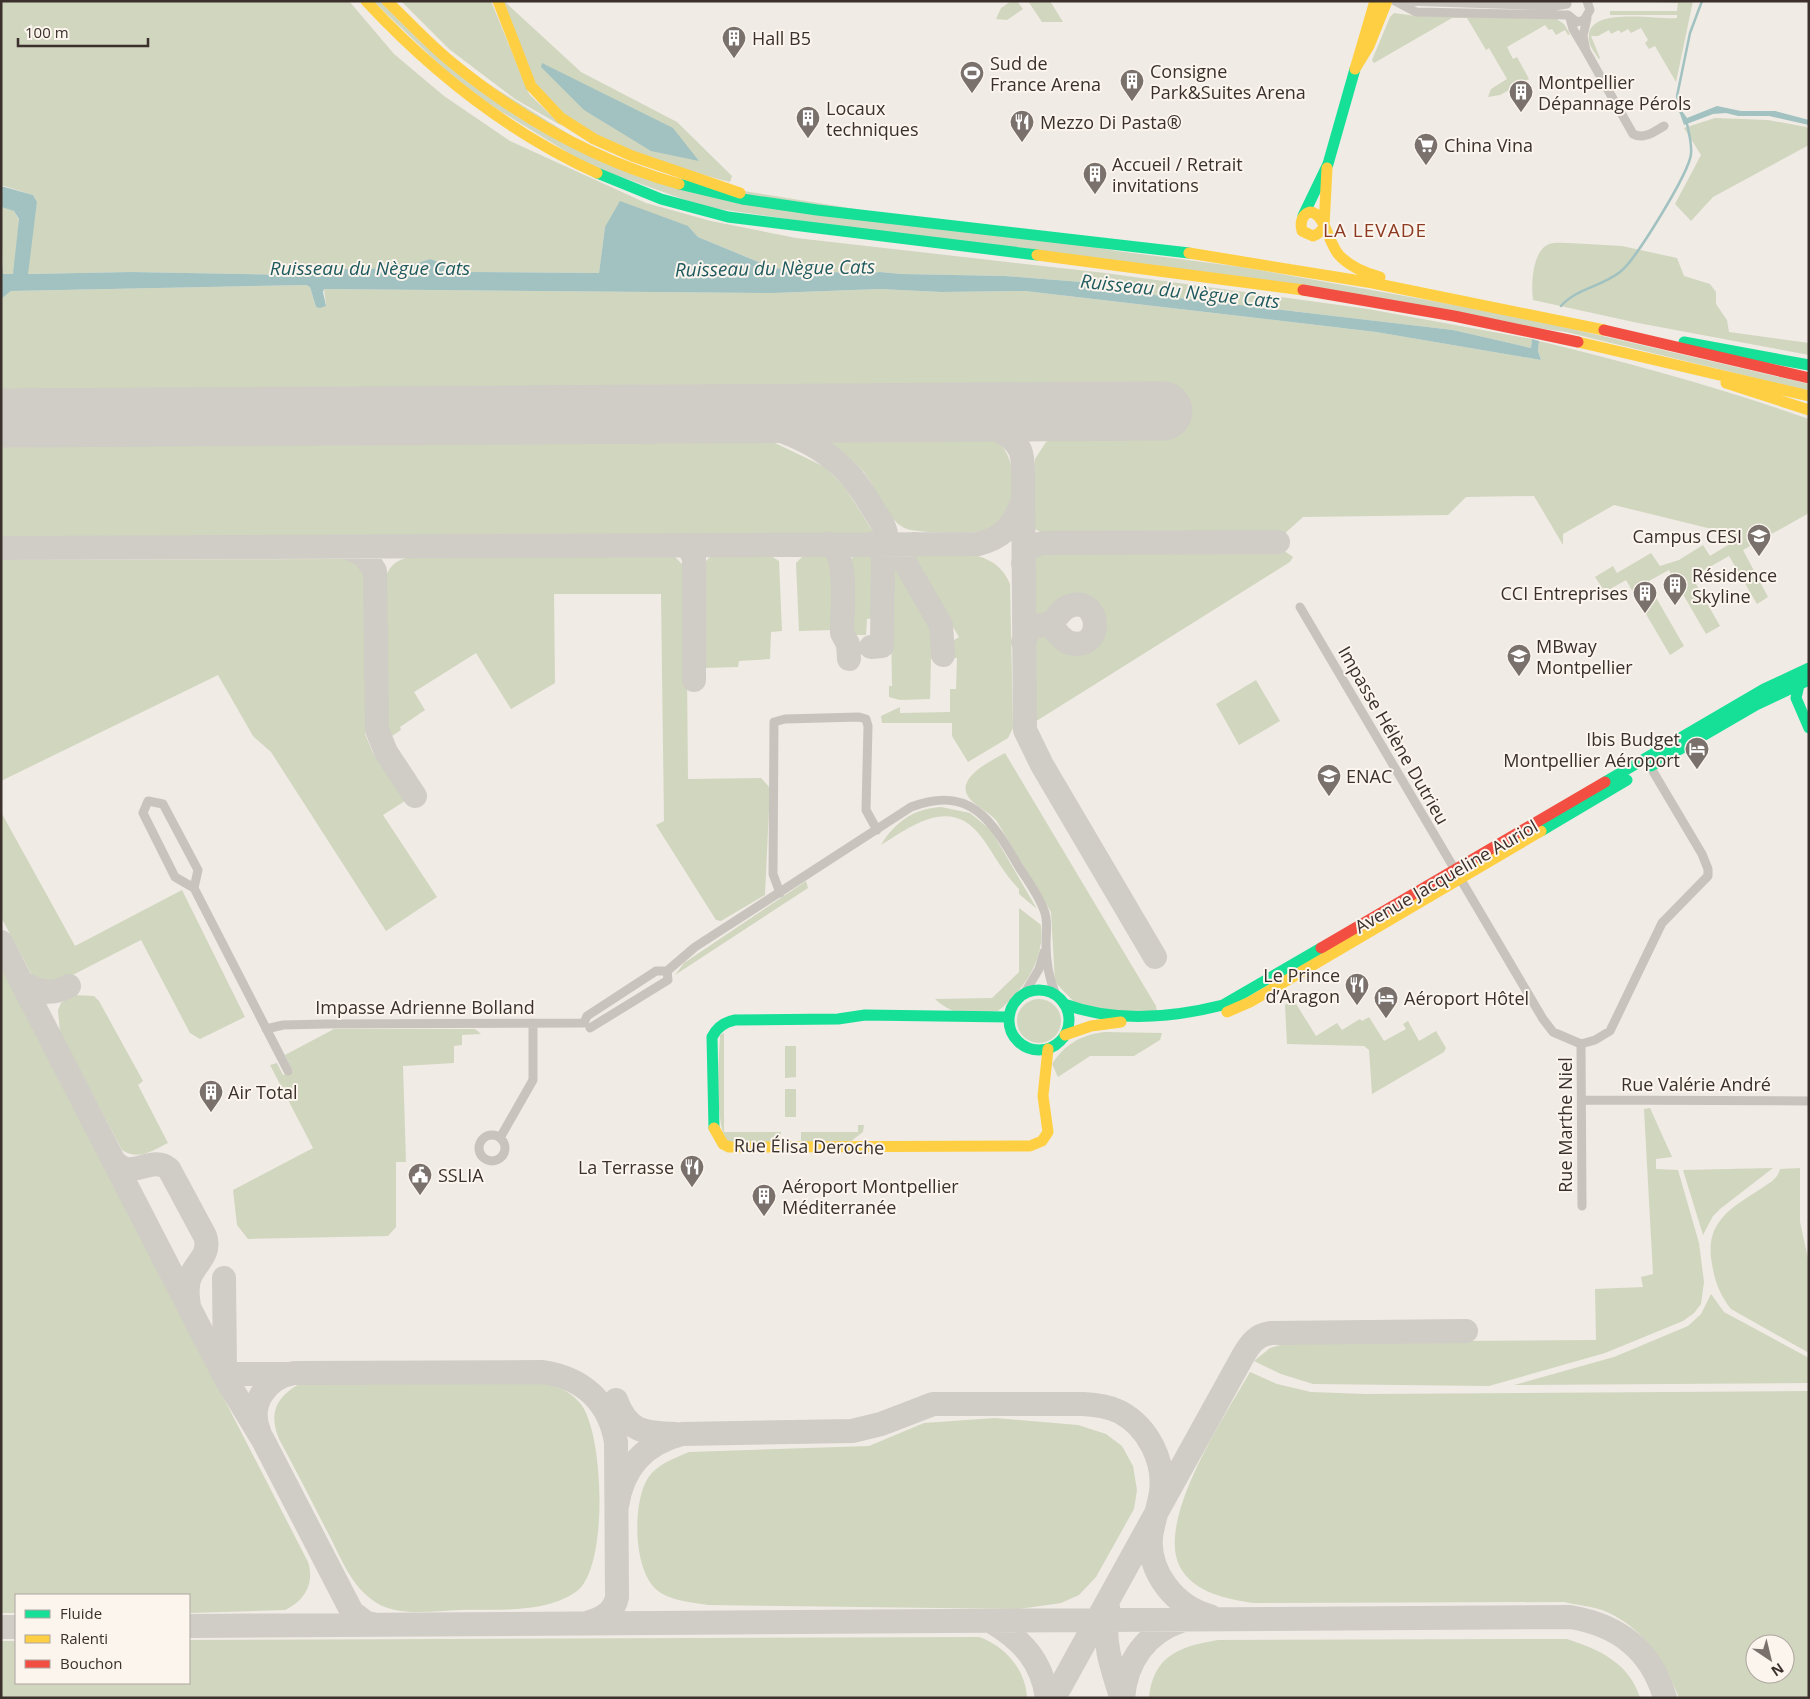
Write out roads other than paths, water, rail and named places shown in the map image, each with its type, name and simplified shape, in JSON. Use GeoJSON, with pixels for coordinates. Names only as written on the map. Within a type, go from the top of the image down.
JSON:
{"type":"FeatureCollection","features":[{"type":"Feature","properties":{"kind":"main road"},"geometry":{"type":"LineString","coordinates":[[366,1],[400,38],[472,102],[581,168],[664,200],[725,216],[902,240],[1236,279],[1380,302],[1631,352],[1809,396]]}},
{"type":"Feature","properties":{"kind":"main road"},"geometry":{"type":"LineString","coordinates":[[387,1],[458,68],[549,128],[634,169],[691,187],[749,199],[847,214],[1186,253],[1409,289],[1635,336],[1809,378]]}},
{"type":"Feature","properties":{"kind":"main road"},"geometry":{"type":"LineString","coordinates":[[498,1],[531,86],[561,118],[594,139],[632,156],[674,172],[735,189],[749,199]]}},
{"type":"Feature","properties":{"kind":"main road"},"geometry":{"type":"LineString","coordinates":[[1327,168],[1324,226],[1318,234],[1308,235],[1300,227],[1303,216],[1327,168],[1375,1]]}},
{"type":"Feature","properties":{"kind":"main road"},"geometry":{"type":"LineString","coordinates":[[1355,69],[1369,46],[1387,1]]}},
{"type":"Feature","properties":{"kind":"main road"},"geometry":{"type":"LineString","coordinates":[[1303,216],[1309,213],[1317,214],[1322,218],[1333,249],[1344,262],[1365,273],[1398,281],[1409,289]]}},
{"type":"Feature","properties":{"kind":"main road"},"geometry":{"type":"LineString","coordinates":[[1635,336],[1705,344],[1809,365]]}},
{"type":"Feature","properties":{"kind":"main road"},"geometry":{"type":"LineString","coordinates":[[1631,352],[1809,410]]}},
{"type":"Feature","properties":{"kind":"main road","name":"Avenue Jacqueline Auriol"},"geometry":{"type":"LineString","coordinates":[[1064,1004],[1091,1014],[1123,1016],[1197,1013],[1223,1005],[1458,874],[1648,763],[1785,678],[1809,668]]}},
{"type":"Feature","properties":{"kind":"main road"},"geometry":{"type":"LineString","coordinates":[[1785,678],[1804,679],[1796,695],[1804,706],[1809,728]]}},
{"type":"Feature","properties":{"kind":"main road","name":"Avenue Jacqueline Auriol"},"geometry":{"type":"LineString","coordinates":[[1648,763],[1804,679]]}},
{"type":"Feature","properties":{"kind":"main road"},"geometry":{"type":"LineString","coordinates":[[1768,699],[1784,698],[1804,706]]}},
{"type":"Feature","properties":{"kind":"main road","name":"Avenue Jacqueline Auriol"},"geometry":{"type":"LineString","coordinates":[[1065,1035],[1106,1023],[1200,1020],[1226,1013],[1250,1002],[1458,874]]}},
{"type":"Feature","properties":{"kind":"main road"},"geometry":{"type":"LineString","coordinates":[[1040,990],[1056,995],[1064,1004],[1069,1019],[1065,1035],[1058,1043],[1039,1050],[1020,1044],[1014,1036],[1009,1018],[1017,1000],[1024,994],[1040,990]]}},
{"type":"Feature","properties":{"kind":"main road","name":"Rue Élisa Deroche"},"geometry":{"type":"LineString","coordinates":[[1009,1018],[865,1015],[838,1020],[735,1020],[726,1022],[719,1026],[712,1037],[714,1130],[723,1144],[729,1147],[1030,1146],[1042,1141],[1046,1136],[1043,1085],[1049,1067],[1048,1048]]}},
{"type":"Feature","properties":{"kind":"street"},"geometry":{"type":"LineString","coordinates":[[1395,1],[1416,12],[1568,17],[1577,22],[1587,18]]}},
{"type":"Feature","properties":{"kind":"street"},"geometry":{"type":"LineString","coordinates":[[1405,1],[1555,6],[1568,3],[1568,17],[1573,29],[1633,134],[1646,136],[1664,126]]}},
{"type":"Feature","properties":{"kind":"street"},"geometry":{"type":"LineString","coordinates":[[1586,51],[1583,36],[1590,10],[1588,2]]}},
{"type":"Feature","properties":{"kind":"street","name":"Impasse Hélène Dutrieu"},"geometry":{"type":"LineString","coordinates":[[1300,607],[1458,874]]}},
{"type":"Feature","properties":{"kind":"street"},"geometry":{"type":"LineString","coordinates":[[780,893],[773,874],[774,722],[785,719],[859,717],[866,719],[866,810],[876,830]]}},
{"type":"Feature","properties":{"kind":"street"},"geometry":{"type":"LineString","coordinates":[[1581,1044],[1595,1040],[1610,1031],[1662,924],[1708,876],[1708,868],[1702,854],[1648,763]]}},
{"type":"Feature","properties":{"kind":"street"},"geometry":{"type":"LineString","coordinates":[[667,971],[668,980],[587,1026],[587,1016],[656,971],[667,971],[695,947],[911,807],[929,800],[947,799],[976,809],[997,829],[1040,902],[1047,925],[1048,970],[1056,995]]}},
{"type":"Feature","properties":{"kind":"street"},"geometry":{"type":"LineString","coordinates":[[194,888],[198,870],[192,856],[163,804],[148,801],[143,813],[167,863],[175,877],[194,888],[288,1071]]}},
{"type":"Feature","properties":{"kind":"street","name":"Rue Marthe Niel"},"geometry":{"type":"LineString","coordinates":[[1458,874],[1548,1027],[1556,1034],[1581,1044],[1583,1100],[1582,1206]]}},
{"type":"Feature","properties":{"kind":"street"},"geometry":{"type":"LineString","coordinates":[[1024,994],[1039,969],[1046,945]]}},
{"type":"Feature","properties":{"kind":"street"},"geometry":{"type":"LineString","coordinates":[[500,1138],[533,1080],[533,1023]]}},
{"type":"Feature","properties":{"kind":"street","name":"Impasse Adrienne Bolland"},"geometry":{"type":"LineString","coordinates":[[266,1029],[283,1024],[533,1023],[587,1026]]}},
{"type":"Feature","properties":{"kind":"street","name":"Rue Valérie André"},"geometry":{"type":"LineString","coordinates":[[1583,1100],[1809,1101]]}},
{"type":"Feature","properties":{"kind":"water"},"geometry":{"type":"Polygon","coordinates":[[[542,63],[673,128],[699,161],[651,151],[584,110],[541,67],[542,63]]]}},
{"type":"Feature","properties":{"kind":"water"},"geometry":{"type":"Polygon","coordinates":[[[1717,106],[1741,111],[1775,111],[1809,120],[1809,125],[1769,116],[1738,116],[1726,113],[1713,114],[1684,125],[1679,111],[1682,111],[1687,118],[1717,106]]]}},
{"type":"Feature","properties":{"kind":"water"},"geometry":{"type":"Polygon","coordinates":[[[1,186],[33,195],[37,202],[28,274],[131,272],[303,275],[327,265],[339,269],[402,268],[430,259],[469,272],[599,273],[605,227],[620,201],[688,226],[698,237],[773,268],[863,274],[880,272],[1005,276],[1081,282],[1111,290],[1453,330],[1531,348],[1532,339],[1539,341],[1538,351],[1541,360],[1376,332],[1025,291],[941,292],[880,289],[773,293],[324,289],[326,306],[320,308],[316,307],[310,287],[306,285],[11,291],[1,299],[1,250],[3,274],[13,274],[19,219],[14,211],[1,207],[1,186]]]}},
{"type":"Feature","properties":{"kind":"waterway"},"geometry":{"type":"LineString","coordinates":[[1681,113],[1677,96],[1690,33],[1702,1]]}},
{"type":"Feature","properties":{"kind":"waterway","name":"Ruisseau du Nègue Cats"},"geometry":{"type":"LineString","coordinates":[[1561,306],[1574,295],[1620,272],[1649,235],[1672,197],[1688,164],[1691,150],[1687,124]]}},
{"type":"Feature","properties":{"kind":"place","name":"Hall B5"},"geometry":{"type":"Point","coordinates":[734,59]}},
{"type":"Feature","properties":{"kind":"place","name":"Sud de France Arena"},"geometry":{"type":"Point","coordinates":[972,94]}},
{"type":"Feature","properties":{"kind":"place","name":"Consigne Park&Suites Arena"},"geometry":{"type":"Point","coordinates":[1132,102]}},
{"type":"Feature","properties":{"kind":"place","name":"Montpellier Dépannage Pérols"},"geometry":{"type":"Point","coordinates":[1521,113]}},
{"type":"Feature","properties":{"kind":"place","name":"Locaux techniques"},"geometry":{"type":"Point","coordinates":[808,139]}},
{"type":"Feature","properties":{"kind":"place","name":"Mezzo Di Pasta®"},"geometry":{"type":"Point","coordinates":[1022,143]}},
{"type":"Feature","properties":{"kind":"place","name":"China Vina"},"geometry":{"type":"Point","coordinates":[1426,166]}},
{"type":"Feature","properties":{"kind":"place","name":"Accueil / Retrait invitations"},"geometry":{"type":"Point","coordinates":[1095,195]}},
{"type":"Feature","properties":{"kind":"place","name":"Campus CESI"},"geometry":{"type":"Point","coordinates":[1759,557]}},
{"type":"Feature","properties":{"kind":"place","name":"Résidence Skyline"},"geometry":{"type":"Point","coordinates":[1675,606]}},
{"type":"Feature","properties":{"kind":"place","name":"CCI Entreprises"},"geometry":{"type":"Point","coordinates":[1645,614]}},
{"type":"Feature","properties":{"kind":"place","name":"MBway Montpellier"},"geometry":{"type":"Point","coordinates":[1519,677]}},
{"type":"Feature","properties":{"kind":"place","name":"Ibis Budget Montpellier Aéroport"},"geometry":{"type":"Point","coordinates":[1697,770]}},
{"type":"Feature","properties":{"kind":"place","name":"ENAC"},"geometry":{"type":"Point","coordinates":[1329,797]}},
{"type":"Feature","properties":{"kind":"place","name":"Le Prince d’Aragon"},"geometry":{"type":"Point","coordinates":[1357,1006]}},
{"type":"Feature","properties":{"kind":"place","name":"Aéroport Hôtel"},"geometry":{"type":"Point","coordinates":[1386,1019]}},
{"type":"Feature","properties":{"kind":"place","name":"Air Total"},"geometry":{"type":"Point","coordinates":[211,1113]}},
{"type":"Feature","properties":{"kind":"place","name":"La Terrasse"},"geometry":{"type":"Point","coordinates":[692,1188]}},
{"type":"Feature","properties":{"kind":"place","name":"SSLIA"},"geometry":{"type":"Point","coordinates":[420,1196]}},
{"type":"Feature","properties":{"kind":"place","name":"Aéroport Montpellier Méditerranée"},"geometry":{"type":"Point","coordinates":[764,1217]}},
{"type":"Feature","properties":{"kind":"district","name":"LA LEVADE"},"geometry":{"type":"Point","coordinates":[1375,230]}}]}
